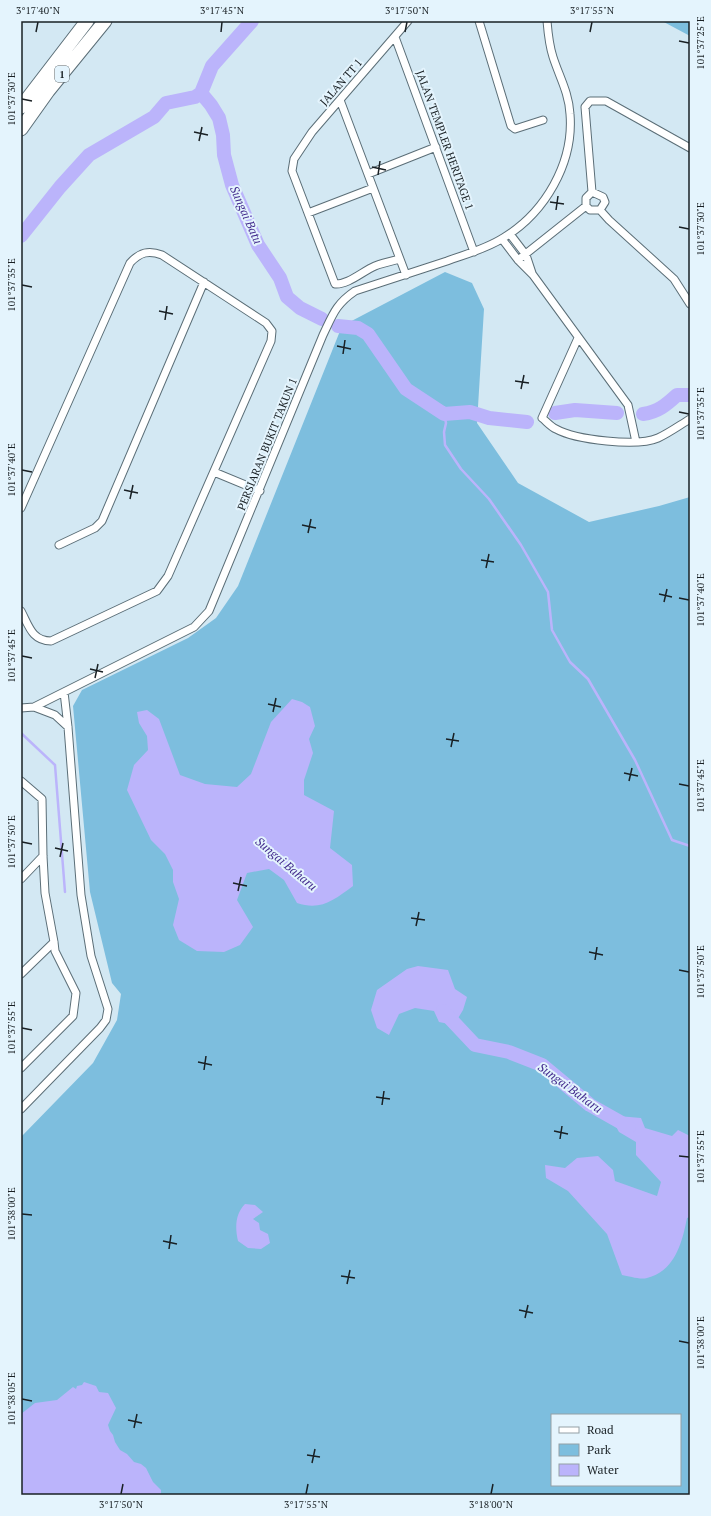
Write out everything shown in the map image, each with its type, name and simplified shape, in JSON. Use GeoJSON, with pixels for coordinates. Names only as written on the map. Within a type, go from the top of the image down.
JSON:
{"type":"FeatureCollection","features":[{"type":"Feature","properties":{"kind":"highway","name":"1"},"geometry":{"type":"LineString","coordinates":[[21,107],[72,38],[87,21]]}},
{"type":"Feature","properties":{"kind":"highway","name":"1"},"geometry":{"type":"LineString","coordinates":[[21,129],[48,91],[105,21]]}},
{"type":"Feature","properties":{"kind":"street","name":"JALAN TT 1"},"geometry":{"type":"LineString","coordinates":[[308,213],[292,171],[294,159],[312,132],[408,21]]}},
{"type":"Feature","properties":{"kind":"street"},"geometry":{"type":"LineString","coordinates":[[480,21],[511,126],[515,129],[543,120]]}},
{"type":"Feature","properties":{"kind":"street","name":"PERSIARAN BUKIT TAKUN 1"},"geometry":{"type":"LineString","coordinates":[[34,707],[194,628],[209,611],[323,335],[333,313],[342,300],[355,291],[474,252],[502,239],[529,218],[556,183],[565,160],[570,139],[570,114],[566,89],[553,56],[549,39],[548,21]]}},
{"type":"Feature","properties":{"kind":"street","name":"JALAN TEMPLER HERITAGE 1"},"geometry":{"type":"LineString","coordinates":[[395,36],[474,252]]}},
{"type":"Feature","properties":{"kind":"street"},"geometry":{"type":"LineString","coordinates":[[340,100],[406,274]]}},
{"type":"Feature","properties":{"kind":"street"},"geometry":{"type":"LineString","coordinates":[[586,206],[586,198],[592,192],[586,107],[590,101],[606,101],[690,148]]}},
{"type":"Feature","properties":{"kind":"street"},"geometry":{"type":"LineString","coordinates":[[368,174],[436,148]]}},
{"type":"Feature","properties":{"kind":"street"},"geometry":{"type":"LineString","coordinates":[[373,188],[308,213],[335,284],[345,283],[359,273],[400,259]]}},
{"type":"Feature","properties":{"kind":"street"},"geometry":{"type":"LineString","coordinates":[[586,206],[594,211],[600,210],[605,202],[603,197],[592,192]]}},
{"type":"Feature","properties":{"kind":"street"},"geometry":{"type":"LineString","coordinates":[[518,260],[586,206]]}},
{"type":"Feature","properties":{"kind":"street"},"geometry":{"type":"LineString","coordinates":[[600,210],[674,279],[690,304]]}},
{"type":"Feature","properties":{"kind":"street"},"geometry":{"type":"LineString","coordinates":[[510,234],[526,255],[533,275]]}},
{"type":"Feature","properties":{"kind":"street"},"geometry":{"type":"LineString","coordinates":[[502,239],[518,260],[533,275],[628,405],[636,442]]}},
{"type":"Feature","properties":{"kind":"street"},"geometry":{"type":"LineString","coordinates":[[21,508],[130,264],[136,257],[146,252],[153,252],[162,256],[266,323],[272,332],[271,341],[168,576],[157,591],[51,641],[41,641],[34,636],[21,611]]}},
{"type":"Feature","properties":{"kind":"street"},"geometry":{"type":"LineString","coordinates":[[59,545],[95,528],[102,521],[204,282]]}},
{"type":"Feature","properties":{"kind":"street"},"geometry":{"type":"LineString","coordinates":[[578,338],[542,418],[555,429],[572,435],[620,442],[636,442],[658,438],[690,419]]}},
{"type":"Feature","properties":{"kind":"street"},"geometry":{"type":"LineString","coordinates":[[214,472],[260,490]]}},
{"type":"Feature","properties":{"kind":"street"},"geometry":{"type":"LineString","coordinates":[[21,1109],[100,1028],[106,1020],[108,1009],[91,956],[80,895],[68,727],[64,692]]}},
{"type":"Feature","properties":{"kind":"street"},"geometry":{"type":"LineString","coordinates":[[21,708],[34,707],[56,714],[68,727]]}},
{"type":"Feature","properties":{"kind":"street"},"geometry":{"type":"LineString","coordinates":[[21,781],[42,799],[45,893],[55,951],[76,993],[73,1016],[21,1068]]}},
{"type":"Feature","properties":{"kind":"street"},"geometry":{"type":"LineString","coordinates":[[21,879],[43,856]]}},
{"type":"Feature","properties":{"kind":"street"},"geometry":{"type":"LineString","coordinates":[[21,974],[54,942]]}},
{"type":"Feature","properties":{"kind":"green space"},"geometry":{"type":"Polygon","coordinates":[[[662,21],[690,21],[690,36],[662,21]]]}},
{"type":"Feature","properties":{"kind":"green space"},"geometry":{"type":"Polygon","coordinates":[[[445,272],[472,283],[484,309],[477,423],[518,483],[589,522],[659,506],[690,497],[690,1495],[21,1495],[21,1137],[93,1063],[117,1020],[121,994],[112,983],[90,892],[73,706],[82,690],[188,638],[216,618],[238,586],[342,326],[445,272]]]}},
{"type":"Feature","properties":{"kind":"water"},"geometry":{"type":"Polygon","coordinates":[[[292,699],[302,702],[310,707],[315,726],[309,739],[313,753],[304,780],[304,795],[334,811],[330,848],[352,865],[353,886],[340,896],[327,903],[313,906],[297,903],[284,880],[269,869],[247,873],[237,900],[253,927],[240,945],[224,952],[197,951],[179,940],[173,925],[179,899],[173,882],[173,870],[165,854],[151,840],[127,790],[134,765],[148,750],[147,736],[139,723],[137,712],[147,710],[159,719],[180,775],[205,784],[237,787],[251,774],[271,722],[292,699]]]}},
{"type":"Feature","properties":{"kind":"water"},"geometry":{"type":"Polygon","coordinates":[[[418,966],[448,970],[455,989],[467,997],[463,1010],[454,1025],[439,1022],[434,1011],[415,1008],[399,1014],[389,1035],[377,1028],[371,1010],[377,990],[407,969],[418,966]]]}},
{"type":"Feature","properties":{"kind":"water"},"geometry":{"type":"Polygon","coordinates":[[[618,1116],[641,1118],[645,1128],[672,1136],[678,1130],[690,1136],[690,1217],[687,1218],[680,1246],[671,1263],[657,1274],[647,1278],[622,1275],[607,1234],[568,1191],[546,1178],[545,1165],[565,1168],[577,1158],[598,1156],[613,1170],[615,1181],[657,1196],[661,1182],[636,1155],[636,1142],[619,1132],[612,1119],[618,1116]]]}},
{"type":"Feature","properties":{"kind":"water"},"geometry":{"type":"Polygon","coordinates":[[[245,1204],[255,1205],[263,1212],[253,1219],[259,1223],[260,1230],[268,1234],[270,1243],[261,1249],[248,1248],[238,1241],[236,1231],[237,1221],[239,1212],[245,1204]]]}},
{"type":"Feature","properties":{"kind":"water"},"geometry":{"type":"Polygon","coordinates":[[[84,1382],[96,1386],[99,1392],[108,1393],[116,1408],[108,1425],[115,1442],[120,1450],[127,1454],[134,1462],[141,1464],[146,1468],[153,1482],[161,1490],[161,1495],[21,1495],[21,1414],[35,1403],[57,1400],[73,1387],[76,1389],[77,1386],[82,1385],[84,1382]]]}},
{"type":"Feature","properties":{"kind":"waterway"},"geometry":{"type":"LineString","coordinates":[[21,236],[60,187],[89,155],[154,117],[166,103],[195,97],[201,93],[212,66],[252,21]]}},
{"type":"Feature","properties":{"kind":"waterway","name":"Sungai Batu"},"geometry":{"type":"LineString","coordinates":[[201,93],[219,118],[223,135],[224,155],[232,185],[258,245],[280,278],[287,297],[300,308],[322,319]]}},
{"type":"Feature","properties":{"kind":"waterway","name":"Sungai Batu"},"geometry":{"type":"LineString","coordinates":[[338,326],[358,328],[368,334],[406,389],[444,414],[470,412],[489,418],[527,422]]}},
{"type":"Feature","properties":{"kind":"waterway","name":"Sungai Batu"},"geometry":{"type":"LineString","coordinates":[[643,414],[662,408],[677,395],[690,395]]}},
{"type":"Feature","properties":{"kind":"waterway","name":"Sungai Batu"},"geometry":{"type":"LineString","coordinates":[[555,413],[575,410],[617,413]]}},
{"type":"Feature","properties":{"kind":"waterway"},"geometry":{"type":"LineString","coordinates":[[444,414],[446,423],[444,432],[445,445],[461,469],[489,499],[521,545],[548,592],[552,630],[570,662],[588,679],[635,760],[672,840],[690,846]]}},
{"type":"Feature","properties":{"kind":"waterway","name":"Sungai Baharu"},"geometry":{"type":"LineString","coordinates":[[21,733],[55,765],[65,892]]}},
{"type":"Feature","properties":{"kind":"waterway","name":"Sungai Baharu"},"geometry":{"type":"LineString","coordinates":[[443,1011],[475,1045],[509,1052],[542,1065],[590,1105],[629,1127]]}}]}
